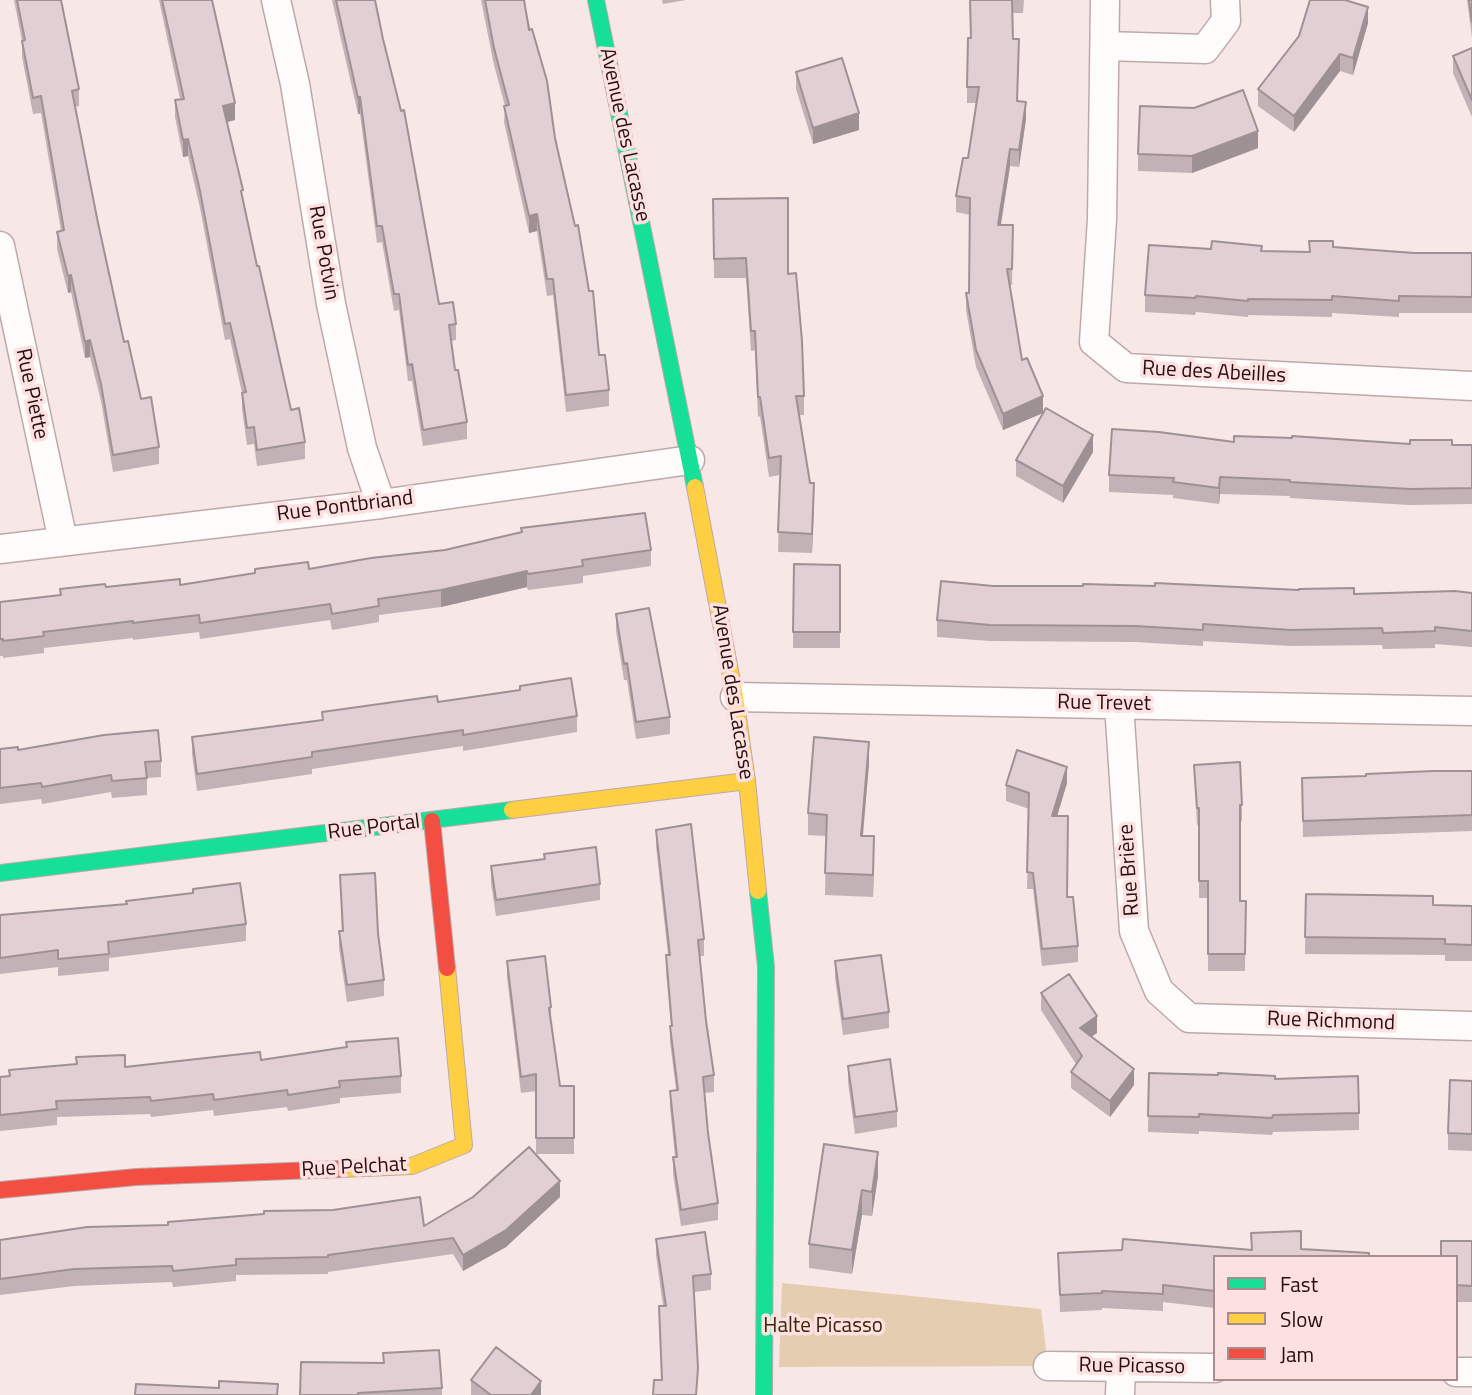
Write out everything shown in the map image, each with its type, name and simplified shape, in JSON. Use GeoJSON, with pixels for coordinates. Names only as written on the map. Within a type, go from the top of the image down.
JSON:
{"type":"FeatureCollection","features":[{"type":"Feature","properties":{"kind":"street","name":"Rue Potvin"},"geometry":{"type":"LineString","coordinates":[[276,0],[295,84],[331,304],[362,448],[381,503]]}},
{"type":"Feature","properties":{"kind":"street","name":"Avenue des Lacasse"},"geometry":{"type":"LineString","coordinates":[[596,0],[736,697],[747,781],[766,967],[764,1395]]}},
{"type":"Feature","properties":{"kind":"street","name":"Rue des Abeilles"},"geometry":{"type":"LineString","coordinates":[[1105,0],[1102,219],[1094,342],[1126,368],[1472,386]]}},
{"type":"Feature","properties":{"kind":"street"},"geometry":{"type":"LineString","coordinates":[[1105,46],[1205,49],[1226,21],[1225,0]]}},
{"type":"Feature","properties":{"kind":"street","name":"Rue Piette"},"geometry":{"type":"LineString","coordinates":[[0,246],[63,541]]}},
{"type":"Feature","properties":{"kind":"street","name":"Rue Pontbriand"},"geometry":{"type":"LineString","coordinates":[[0,549],[381,503],[690,460]]}},
{"type":"Feature","properties":{"kind":"street","name":"Rue Trevet"},"geometry":{"type":"LineString","coordinates":[[736,697],[1472,710]]}},
{"type":"Feature","properties":{"kind":"street","name":"Rue Brière"},"geometry":{"type":"LineString","coordinates":[[1119,704],[1134,932],[1159,992],[1189,1018]]}},
{"type":"Feature","properties":{"kind":"street","name":"Rue Portal"},"geometry":{"type":"LineString","coordinates":[[0,873],[747,781]]}},
{"type":"Feature","properties":{"kind":"street","name":"Rue Pelchat"},"geometry":{"type":"LineString","coordinates":[[0,1190],[136,1177],[412,1166],[464,1145],[432,821]]}},
{"type":"Feature","properties":{"kind":"street","name":"Rue Richmond"},"geometry":{"type":"LineString","coordinates":[[1189,1018],[1472,1026]]}},
{"type":"Feature","properties":{"kind":"street","name":"Rue Picasso"},"geometry":{"type":"LineString","coordinates":[[1048,1366],[1213,1368]]}},
{"type":"Feature","properties":{"kind":"street"},"geometry":{"type":"LineString","coordinates":[[1120,1395],[1121,1367]]}},
{"type":"Feature","properties":{"kind":"green space","name":"Halte Picasso"},"geometry":{"type":"Polygon","coordinates":[[[782,1283],[1041,1309],[1048,1366],[779,1367],[782,1283]]]}},
{"type":"Feature","properties":{"kind":"building"},"geometry":{"type":"Polygon","coordinates":[[[17,0],[61,0],[79,89],[72,91],[124,342],[128,341],[141,399],[151,397],[159,447],[113,455],[101,384],[90,340],[85,342],[71,275],[68,276],[57,232],[64,230],[41,96],[33,98],[17,0]]]}},
{"type":"Feature","properties":{"kind":"building"},"geometry":{"type":"Polygon","coordinates":[[[162,0],[212,0],[235,103],[223,106],[291,410],[299,408],[305,442],[257,450],[254,427],[247,428],[242,393],[246,392],[230,323],[225,324],[200,191],[188,139],[183,140],[175,100],[184,99],[162,0]]]}},
{"type":"Feature","properties":{"kind":"building"},"geometry":{"type":"Polygon","coordinates":[[[336,0],[375,0],[401,111],[404,110],[439,304],[453,302],[456,324],[449,325],[455,370],[458,370],[467,422],[423,430],[412,364],[408,365],[399,294],[394,294],[382,226],[377,226],[360,97],[358,98],[336,0]]]}},
{"type":"Feature","properties":{"kind":"building"},"geometry":{"type":"Polygon","coordinates":[[[485,0],[524,0],[529,30],[532,29],[547,81],[555,138],[575,226],[578,225],[589,291],[593,291],[599,355],[605,355],[609,390],[566,395],[553,279],[547,279],[537,214],[529,216],[504,106],[509,105],[485,0]]]}},
{"type":"Feature","properties":{"kind":"building"},"geometry":{"type":"Polygon","coordinates":[[[970,0],[1012,0],[1013,39],[1019,39],[1017,101],[1026,102],[1019,150],[1010,149],[998,225],[1013,225],[1012,269],[1007,269],[1022,360],[1027,358],[1043,396],[1003,414],[976,350],[966,293],[969,293],[970,198],[956,196],[963,158],[968,158],[979,87],[967,87],[968,38],[971,38],[970,0]]]}},
{"type":"Feature","properties":{"kind":"building"},"geometry":{"type":"Polygon","coordinates":[[[1310,0],[1345,0],[1368,7],[1353,58],[1340,54],[1294,116],[1258,89],[1299,36],[1310,0]]]}},
{"type":"Feature","properties":{"kind":"building"},"geometry":{"type":"Polygon","coordinates":[[[1469,0],[1472,0],[1472,22],[1469,0]]]}},
{"type":"Feature","properties":{"kind":"building"},"geometry":{"type":"Polygon","coordinates":[[[1472,48],[1472,100],[1453,56],[1472,48]]]}},
{"type":"Feature","properties":{"kind":"building"},"geometry":{"type":"Polygon","coordinates":[[[842,58],[859,113],[813,128],[796,72],[842,58]]]}},
{"type":"Feature","properties":{"kind":"building"},"geometry":{"type":"Polygon","coordinates":[[[1243,90],[1258,131],[1192,156],[1138,154],[1140,106],[1194,108],[1243,90]]]}},
{"type":"Feature","properties":{"kind":"building"},"geometry":{"type":"Polygon","coordinates":[[[788,198],[788,274],[796,273],[802,341],[804,396],[796,396],[810,483],[814,483],[812,534],[778,532],[781,456],[769,458],[758,397],[755,331],[751,331],[746,258],[714,259],[713,199],[788,198]]]}},
{"type":"Feature","properties":{"kind":"building"},"geometry":{"type":"Polygon","coordinates":[[[1212,241],[1262,246],[1261,251],[1310,252],[1309,241],[1333,241],[1333,247],[1414,253],[1472,253],[1472,297],[1399,296],[1399,301],[1332,296],[1332,300],[1248,301],[1145,295],[1149,245],[1211,249],[1212,241]]]}},
{"type":"Feature","properties":{"kind":"building"},"geometry":{"type":"Polygon","coordinates":[[[1046,408],[1093,435],[1063,486],[1016,460],[1046,408]]]}},
{"type":"Feature","properties":{"kind":"building"},"geometry":{"type":"Polygon","coordinates":[[[1112,429],[1234,442],[1234,436],[1292,436],[1410,444],[1410,440],[1452,440],[1452,445],[1472,445],[1472,488],[1410,489],[1220,477],[1219,488],[1173,482],[1174,478],[1109,475],[1112,429]]]}},
{"type":"Feature","properties":{"kind":"building"},"geometry":{"type":"Polygon","coordinates":[[[645,513],[651,550],[582,560],[583,566],[528,574],[527,571],[441,590],[378,599],[379,606],[332,614],[330,604],[200,623],[199,615],[43,632],[44,636],[3,641],[0,639],[0,602],[61,595],[60,589],[180,579],[180,585],[255,573],[255,569],[308,562],[309,569],[371,558],[445,550],[522,532],[521,528],[645,513]]]}},
{"type":"Feature","properties":{"kind":"building"},"geometry":{"type":"Polygon","coordinates":[[[794,564],[840,565],[840,632],[793,632],[794,564]]]}},
{"type":"Feature","properties":{"kind":"building"},"geometry":{"type":"Polygon","coordinates":[[[941,581],[993,586],[1155,586],[1155,583],[1299,590],[1354,588],[1354,594],[1455,591],[1472,593],[1472,631],[1435,627],[1435,631],[1383,633],[1382,628],[1291,630],[1203,624],[1203,630],[1135,626],[990,625],[937,620],[941,581]]]}},
{"type":"Feature","properties":{"kind":"building"},"geometry":{"type":"Polygon","coordinates":[[[649,608],[670,717],[636,722],[616,614],[649,608]]]}},
{"type":"Feature","properties":{"kind":"building"},"geometry":{"type":"Polygon","coordinates":[[[571,678],[577,716],[463,735],[463,730],[312,752],[312,757],[197,774],[192,737],[323,720],[322,712],[437,696],[438,702],[520,690],[520,686],[571,678]]]}},
{"type":"Feature","properties":{"kind":"building"},"geometry":{"type":"Polygon","coordinates":[[[158,730],[161,761],[145,762],[147,778],[112,781],[111,775],[42,787],[41,783],[0,788],[0,749],[18,747],[18,750],[104,735],[158,730]]]}},
{"type":"Feature","properties":{"kind":"building"},"geometry":{"type":"Polygon","coordinates":[[[814,737],[869,742],[861,836],[874,836],[873,875],[825,873],[827,815],[808,813],[814,737]]]}},
{"type":"Feature","properties":{"kind":"building"},"geometry":{"type":"Polygon","coordinates":[[[1017,750],[1067,767],[1052,816],[1068,816],[1067,897],[1073,897],[1078,946],[1042,949],[1033,873],[1027,872],[1029,793],[1006,785],[1017,750]]]}},
{"type":"Feature","properties":{"kind":"building"},"geometry":{"type":"Polygon","coordinates":[[[1240,762],[1240,901],[1246,901],[1245,954],[1208,954],[1208,881],[1199,881],[1199,808],[1194,765],[1240,762]]]}},
{"type":"Feature","properties":{"kind":"building"},"geometry":{"type":"Polygon","coordinates":[[[1472,771],[1472,815],[1303,821],[1302,778],[1472,771]]]}},
{"type":"Feature","properties":{"kind":"building"},"geometry":{"type":"Polygon","coordinates":[[[691,824],[704,939],[698,940],[714,1075],[703,1077],[718,1203],[681,1210],[673,1157],[677,1157],[670,1091],[678,1090],[670,1026],[666,955],[670,955],[656,830],[691,824]]]}},
{"type":"Feature","properties":{"kind":"building"},"geometry":{"type":"Polygon","coordinates":[[[596,847],[600,884],[496,900],[491,866],[545,859],[544,854],[596,847]]]}},
{"type":"Feature","properties":{"kind":"building"},"geometry":{"type":"Polygon","coordinates":[[[375,873],[384,980],[347,985],[339,931],[343,931],[340,875],[375,873]]]}},
{"type":"Feature","properties":{"kind":"building"},"geometry":{"type":"Polygon","coordinates":[[[240,883],[246,924],[108,942],[109,954],[58,959],[58,950],[0,958],[0,915],[127,904],[126,901],[193,893],[193,889],[240,883]]]}},
{"type":"Feature","properties":{"kind":"building"},"geometry":{"type":"Polygon","coordinates":[[[1306,894],[1433,896],[1433,905],[1472,906],[1472,945],[1445,944],[1445,939],[1305,937],[1306,894]]]}},
{"type":"Feature","properties":{"kind":"building"},"geometry":{"type":"Polygon","coordinates":[[[881,955],[889,1012],[843,1019],[835,961],[881,955]]]}},
{"type":"Feature","properties":{"kind":"building"},"geometry":{"type":"Polygon","coordinates":[[[545,956],[560,1086],[574,1086],[574,1138],[536,1138],[536,1074],[521,1077],[507,961],[545,956]]]}},
{"type":"Feature","properties":{"kind":"building"},"geometry":{"type":"Polygon","coordinates":[[[1069,974],[1097,1016],[1080,1028],[1134,1069],[1110,1101],[1071,1072],[1082,1056],[1041,993],[1069,974]]]}},
{"type":"Feature","properties":{"kind":"building"},"geometry":{"type":"Polygon","coordinates":[[[398,1038],[401,1076],[339,1081],[340,1087],[288,1095],[287,1090],[214,1100],[213,1094],[151,1101],[150,1097],[56,1101],[57,1109],[0,1115],[0,1077],[10,1076],[9,1070],[77,1064],[76,1057],[125,1055],[125,1067],[260,1052],[261,1060],[347,1047],[346,1042],[398,1038]]]}},
{"type":"Feature","properties":{"kind":"building"},"geometry":{"type":"Polygon","coordinates":[[[890,1059],[897,1111],[855,1117],[848,1066],[890,1059]]]}},
{"type":"Feature","properties":{"kind":"building"},"geometry":{"type":"Polygon","coordinates":[[[1149,1073],[1218,1073],[1275,1076],[1275,1079],[1358,1076],[1359,1113],[1273,1115],[1272,1118],[1199,1114],[1199,1117],[1148,1116],[1149,1073]]]}},
{"type":"Feature","properties":{"kind":"building"},"geometry":{"type":"Polygon","coordinates":[[[1450,1080],[1472,1081],[1472,1134],[1448,1133],[1450,1080]]]}},
{"type":"Feature","properties":{"kind":"building"},"geometry":{"type":"Polygon","coordinates":[[[824,1144],[878,1152],[872,1192],[862,1190],[852,1250],[809,1244],[824,1144]]]}},
{"type":"Feature","properties":{"kind":"building"},"geometry":{"type":"Polygon","coordinates":[[[529,1147],[560,1181],[506,1230],[463,1255],[453,1238],[328,1257],[236,1259],[236,1265],[173,1271],[172,1266],[74,1269],[0,1279],[0,1240],[87,1227],[168,1225],[168,1222],[264,1214],[264,1211],[333,1210],[420,1197],[424,1226],[473,1197],[529,1147]]]}},
{"type":"Feature","properties":{"kind":"building"},"geometry":{"type":"Polygon","coordinates":[[[1301,1231],[1301,1249],[1369,1255],[1213,1255],[1213,1291],[1163,1285],[1163,1294],[1102,1291],[1060,1295],[1058,1253],[1122,1250],[1123,1239],[1252,1250],[1251,1233],[1301,1231]]]}},
{"type":"Feature","properties":{"kind":"building"},"geometry":{"type":"Polygon","coordinates":[[[705,1232],[711,1274],[693,1276],[698,1368],[696,1395],[653,1395],[654,1380],[662,1380],[659,1306],[666,1306],[656,1239],[705,1232]]]}},
{"type":"Feature","properties":{"kind":"building"},"geometry":{"type":"Polygon","coordinates":[[[1441,1241],[1472,1241],[1472,1286],[1458,1285],[1458,1255],[1441,1255],[1441,1241]]]}},
{"type":"Feature","properties":{"kind":"building"},"geometry":{"type":"Polygon","coordinates":[[[496,1347],[541,1381],[531,1395],[491,1395],[471,1380],[496,1347]]]}},
{"type":"Feature","properties":{"kind":"building"},"geometry":{"type":"Polygon","coordinates":[[[439,1350],[442,1388],[358,1395],[300,1395],[301,1362],[384,1363],[383,1353],[439,1350]]]}},
{"type":"Feature","properties":{"kind":"building"},"geometry":{"type":"Polygon","coordinates":[[[219,1381],[278,1384],[277,1395],[135,1395],[136,1384],[219,1388],[219,1381]]]}},
{"type":"Feature","properties":{"kind":"traffic: fast"},"geometry":{"type":"LineString","coordinates":[[596,0],[695,487]]}},
{"type":"Feature","properties":{"kind":"traffic: fast"},"geometry":{"type":"LineString","coordinates":[[0,873],[512,810]]}},
{"type":"Feature","properties":{"kind":"traffic: fast"},"geometry":{"type":"LineString","coordinates":[[758,891],[766,967],[764,1395]]}},
{"type":"Feature","properties":{"kind":"traffic: slow"},"geometry":{"type":"LineString","coordinates":[[695,487],[735,697],[758,891]]}},
{"type":"Feature","properties":{"kind":"traffic: slow"},"geometry":{"type":"LineString","coordinates":[[512,810],[747,781]]}},
{"type":"Feature","properties":{"kind":"traffic: slow"},"geometry":{"type":"LineString","coordinates":[[341,1169],[412,1166],[464,1145],[447,968]]}},
{"type":"Feature","properties":{"kind":"traffic: jam"},"geometry":{"type":"LineString","coordinates":[[432,821],[447,968]]}},
{"type":"Feature","properties":{"kind":"traffic: jam"},"geometry":{"type":"LineString","coordinates":[[0,1190],[136,1177],[341,1169]]}}]}
